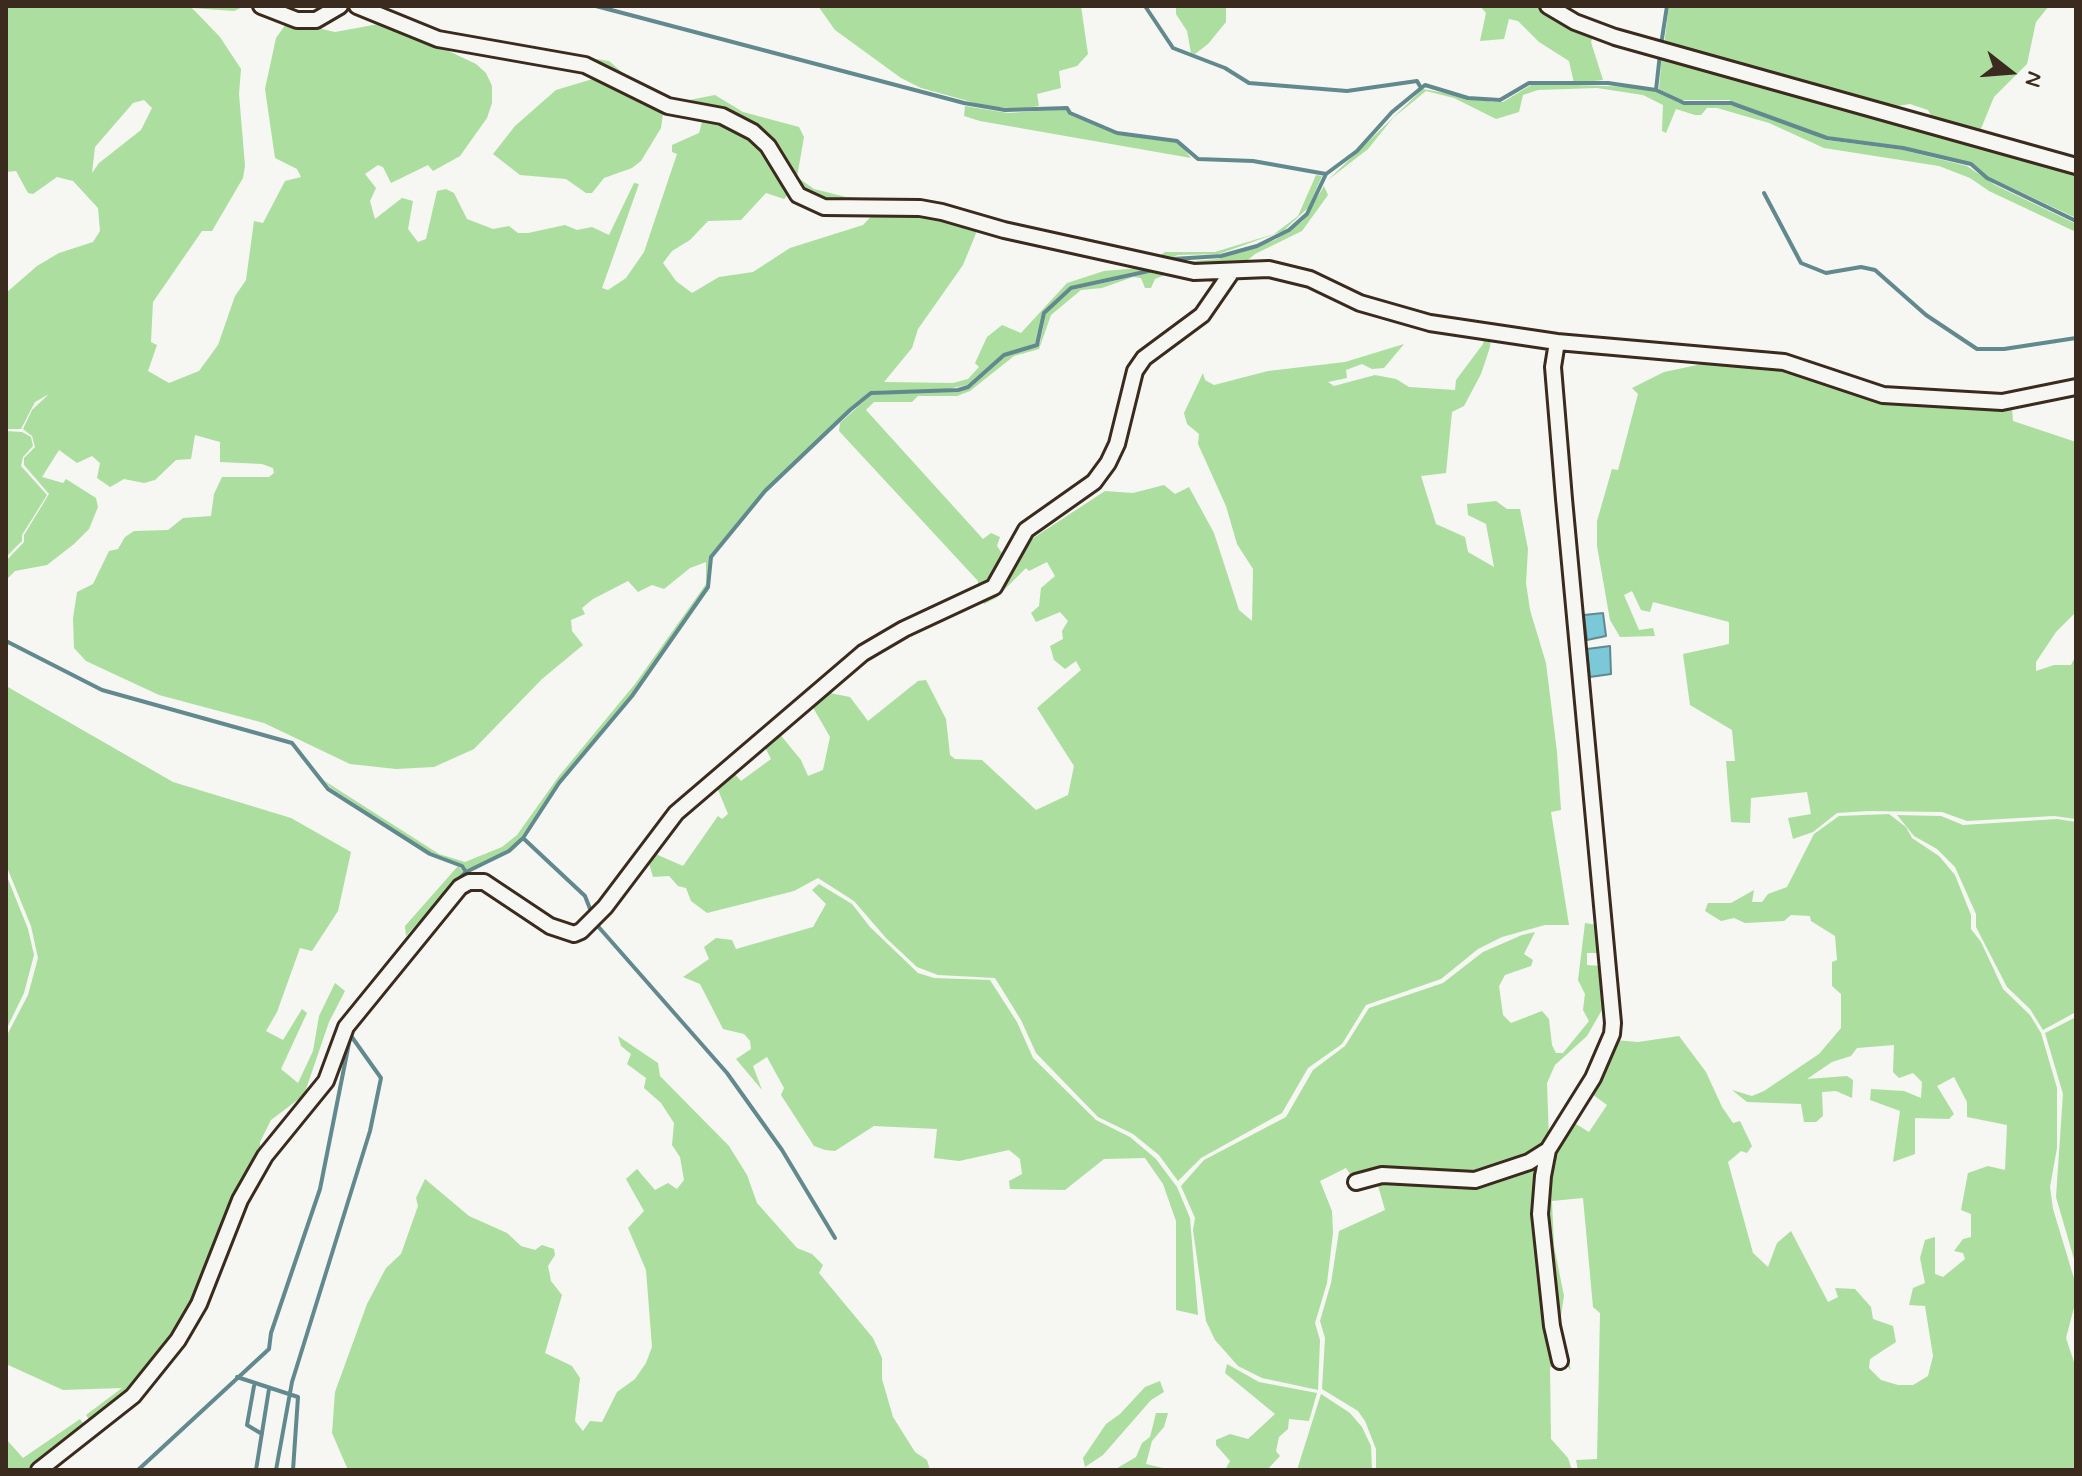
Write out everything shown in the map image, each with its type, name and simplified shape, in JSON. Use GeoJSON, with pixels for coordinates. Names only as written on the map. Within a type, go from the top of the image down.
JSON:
{"type":"FeatureCollection","features":[{"type":"Feature","properties":{"kind":"street"},"geometry":{"type":"LineString","coordinates":[[261,6],[297,20],[316,20],[340,6]]}},
{"type":"Feature","properties":{"kind":"street"},"geometry":{"type":"LineString","coordinates":[[357,6],[438,39],[585,65],[668,106],[722,116],[753,132],[768,146],[791,186],[807,202],[836,208],[920,208],[1194,272],[1231,273],[1269,269],[1310,279],[1360,303],[1406,318],[1557,342],[1784,362],[1892,396],[2002,402],[2076,387]]}},
{"type":"Feature","properties":{"kind":"street"},"geometry":{"type":"LineString","coordinates":[[1548,6],[1575,22],[1615,37],[2076,166]]}},
{"type":"Feature","properties":{"kind":"street"},"geometry":{"type":"LineString","coordinates":[[39,1470],[133,1396],[170,1351],[199,1304],[240,1200],[265,1156],[326,1081],[346,1027],[460,887],[469,882],[484,882],[550,926],[574,934],[581,931],[605,907],[676,813],[863,653],[904,629],[994,587],[1026,530],[1094,482],[1108,463],[1117,444],[1135,371],[1144,358],[1202,315],[1231,273]]}},
{"type":"Feature","properties":{"kind":"street"},"geometry":{"type":"LineString","coordinates":[[1557,342],[1553,367],[1613,1023],[1612,1034],[1593,1078],[1548,1150],[1540,1214],[1552,1326],[1560,1361]]}},
{"type":"Feature","properties":{"kind":"street"},"geometry":{"type":"LineString","coordinates":[[1356,1182],[1382,1175],[1475,1180],[1529,1162],[1548,1150]]}},
{"type":"Feature","properties":{"kind":"green space"},"geometry":{"type":"Polygon","coordinates":[[[6,6],[245,6],[234,11],[192,8],[220,37],[241,69],[239,94],[245,166],[243,178],[212,231],[202,231],[153,302],[151,342],[157,345],[148,371],[169,383],[199,371],[218,345],[235,296],[246,280],[254,221],[263,223],[285,181],[301,177],[297,169],[275,158],[265,89],[276,38],[288,21],[335,32],[395,21],[404,30],[476,64],[486,73],[492,86],[492,103],[487,118],[460,156],[433,171],[428,165],[391,183],[383,167],[378,165],[365,174],[376,188],[370,201],[375,219],[402,198],[413,201],[408,229],[418,242],[426,239],[437,191],[446,189],[454,193],[467,219],[493,229],[509,226],[518,233],[528,233],[565,225],[577,230],[592,227],[609,235],[634,183],[639,184],[602,288],[608,290],[626,278],[644,252],[677,154],[672,152],[672,145],[699,133],[704,115],[753,134],[792,190],[784,199],[766,193],[741,220],[708,221],[690,240],[672,251],[663,263],[676,281],[692,293],[719,277],[753,272],[790,248],[863,225],[878,209],[910,210],[979,226],[963,265],[918,329],[912,348],[884,382],[953,383],[968,379],[979,367],[975,363],[987,337],[1002,325],[1021,333],[1067,283],[1104,271],[1163,266],[1070,287],[1043,313],[1036,343],[1003,354],[967,385],[943,390],[873,391],[849,410],[764,491],[710,557],[707,586],[631,696],[558,783],[521,837],[508,851],[466,870],[463,865],[430,853],[323,780],[439,854],[465,862],[502,847],[517,835],[559,776],[635,684],[706,584],[706,562],[690,568],[664,589],[652,585],[638,592],[628,581],[593,599],[582,608],[585,614],[571,620],[572,631],[583,645],[542,679],[474,749],[434,767],[396,769],[350,764],[264,723],[159,695],[86,661],[74,648],[73,618],[77,592],[93,584],[109,551],[118,549],[125,537],[134,531],[168,530],[183,518],[211,516],[214,494],[222,477],[269,477],[274,473],[273,468],[262,464],[220,462],[220,442],[195,435],[191,459],[176,460],[155,480],[144,483],[124,479],[110,487],[97,478],[100,463],[92,456],[77,463],[59,450],[42,477],[63,483],[66,479],[96,498],[98,507],[89,529],[74,544],[47,565],[15,571],[6,580],[6,561],[24,542],[24,535],[49,494],[24,465],[24,458],[35,447],[32,436],[23,429],[32,410],[49,394],[35,402],[21,429],[6,429],[6,293],[37,266],[59,253],[93,242],[100,231],[98,208],[73,181],[57,177],[33,194],[28,193],[16,171],[6,172],[6,6]],[[144,100],[133,103],[95,147],[92,173],[99,163],[141,130],[152,108],[144,100]]]}},
{"type":"Feature","properties":{"kind":"green space"},"geometry":{"type":"Polygon","coordinates":[[[818,6],[1081,6],[1088,54],[1077,66],[1059,71],[1061,88],[1037,94],[1039,106],[1020,109],[986,106],[921,88],[901,78],[835,30],[818,6]]]}},
{"type":"Feature","properties":{"kind":"green space"},"geometry":{"type":"Polygon","coordinates":[[[1176,6],[1226,6],[1226,22],[1208,44],[1195,54],[1191,53],[1187,31],[1176,14],[1176,6]]]}},
{"type":"Feature","properties":{"kind":"green space"},"geometry":{"type":"Polygon","coordinates":[[[1480,6],[1542,6],[1594,35],[1591,42],[1603,80],[1574,83],[1569,61],[1539,42],[1518,21],[1509,19],[1504,39],[1480,41],[1486,13],[1480,6]]]}},
{"type":"Feature","properties":{"kind":"green space"},"geometry":{"type":"Polygon","coordinates":[[[1669,6],[2049,6],[2036,22],[2027,64],[1994,97],[1978,136],[1935,122],[1928,110],[1910,104],[1885,108],[1664,45],[1669,6]]]}},
{"type":"Feature","properties":{"kind":"green space"},"geometry":{"type":"Polygon","coordinates":[[[550,52],[609,61],[631,80],[679,102],[715,95],[743,112],[799,127],[804,137],[797,177],[814,189],[846,197],[938,205],[830,203],[802,193],[771,141],[550,52]]]}},
{"type":"Feature","properties":{"kind":"green space"},"geometry":{"type":"Polygon","coordinates":[[[1662,54],[2076,173],[2076,218],[1987,176],[1972,163],[1901,146],[1825,136],[1729,100],[1680,100],[1659,89],[1662,54]]]}},
{"type":"Feature","properties":{"kind":"green space"},"geometry":{"type":"Polygon","coordinates":[[[606,75],[664,107],[661,128],[641,161],[632,168],[604,178],[592,193],[586,193],[566,179],[520,175],[493,154],[515,126],[556,90],[606,75]]]}},
{"type":"Feature","properties":{"kind":"green space"},"geometry":{"type":"Polygon","coordinates":[[[1531,85],[1633,87],[1657,92],[1679,103],[1725,104],[1755,111],[1826,140],[1903,150],[1967,166],[1995,185],[2076,224],[2076,232],[1989,191],[1970,178],[1939,166],[1824,148],[1769,123],[1717,108],[1707,108],[1701,115],[1676,109],[1666,133],[1662,131],[1663,105],[1643,95],[1597,88],[1538,90],[1523,95],[1519,112],[1496,119],[1454,98],[1426,91],[1393,118],[1368,149],[1328,180],[1423,89],[1503,102],[1531,85]]]}},
{"type":"Feature","properties":{"kind":"green space"},"geometry":{"type":"Polygon","coordinates":[[[965,106],[1008,113],[1066,109],[1070,115],[1118,135],[1170,140],[1181,145],[1191,158],[980,121],[964,116],[965,106]]]}},
{"type":"Feature","properties":{"kind":"green space"},"geometry":{"type":"Polygon","coordinates":[[[1316,175],[1322,176],[1308,208],[1283,231],[1219,254],[1178,255],[1168,259],[1159,256],[1165,252],[1215,252],[1274,234],[1298,216],[1316,175]]]}},
{"type":"Feature","properties":{"kind":"green space"},"geometry":{"type":"Polygon","coordinates":[[[1324,186],[1328,195],[1302,231],[1255,254],[1243,264],[1227,269],[1172,263],[1218,259],[1275,240],[1303,221],[1324,186]]]}},
{"type":"Feature","properties":{"kind":"green space"},"geometry":{"type":"Polygon","coordinates":[[[1167,269],[1225,276],[1219,280],[1167,274],[1155,279],[1151,288],[1145,288],[1141,278],[1133,277],[1102,288],[1081,290],[1051,315],[1039,349],[1014,356],[970,391],[957,396],[918,396],[912,402],[874,402],[866,410],[983,539],[991,533],[1000,537],[997,546],[1004,556],[1002,575],[978,591],[978,581],[839,431],[840,423],[873,393],[967,389],[1006,355],[1040,343],[1046,313],[1072,290],[1167,269]]]}},
{"type":"Feature","properties":{"kind":"green space"},"geometry":{"type":"Polygon","coordinates":[[[1485,335],[1491,336],[1490,347],[1481,374],[1464,406],[1452,412],[1446,473],[1421,476],[1436,524],[1465,537],[1468,552],[1494,567],[1486,524],[1468,515],[1467,504],[1496,501],[1507,509],[1520,509],[1528,549],[1526,583],[1530,610],[1546,663],[1557,752],[1561,810],[1551,812],[1569,925],[1545,925],[1502,937],[1478,949],[1441,979],[1366,1005],[1342,1044],[1308,1068],[1282,1113],[1201,1158],[1178,1181],[1159,1155],[1133,1134],[1098,1117],[1036,1053],[1021,1020],[995,978],[938,975],[917,967],[886,938],[854,901],[818,878],[794,891],[707,913],[691,901],[686,888],[678,886],[669,876],[653,877],[647,856],[651,852],[683,866],[718,816],[722,819],[728,814],[716,785],[732,771],[741,781],[771,759],[764,745],[778,732],[801,760],[808,776],[823,770],[830,737],[811,704],[825,692],[850,697],[868,721],[918,681],[926,680],[946,719],[950,755],[955,759],[982,760],[1036,810],[1068,795],[1074,766],[1037,708],[1081,670],[1076,661],[1065,669],[1054,660],[1050,646],[1063,639],[1062,631],[1068,621],[1060,612],[1036,622],[1031,613],[1039,606],[1041,588],[1055,576],[1047,562],[1029,571],[1026,568],[996,598],[984,604],[981,599],[1021,546],[1105,491],[1133,493],[1164,485],[1175,494],[1189,487],[1214,533],[1239,610],[1252,621],[1253,569],[1237,544],[1226,506],[1198,444],[1199,434],[1187,424],[1184,413],[1203,373],[1205,380],[1214,385],[1268,371],[1345,362],[1404,344],[1384,368],[1372,369],[1362,364],[1346,370],[1347,378],[1328,382],[1334,386],[1375,375],[1396,379],[1409,387],[1455,390],[1456,380],[1483,344],[1485,335]]]}},
{"type":"Feature","properties":{"kind":"green space"},"geometry":{"type":"Polygon","coordinates":[[[1570,349],[1784,364],[1862,391],[2000,404],[2012,408],[2013,421],[2076,442],[2076,612],[2056,632],[2036,662],[2036,671],[2054,665],[2071,665],[2076,655],[2076,819],[2054,816],[1967,821],[1942,812],[1837,813],[1813,832],[1793,839],[1788,818],[1811,814],[1807,792],[1751,798],[1750,823],[1731,822],[1726,761],[1735,761],[1732,730],[1690,705],[1683,654],[1729,644],[1729,622],[1653,602],[1650,612],[1641,610],[1632,591],[1624,595],[1639,630],[1653,628],[1655,636],[1620,637],[1610,620],[1597,546],[1597,521],[1612,469],[1618,470],[1638,394],[1632,388],[1664,372],[1702,364],[1570,349]]]}},
{"type":"Feature","properties":{"kind":"green space"},"geometry":{"type":"Polygon","coordinates":[[[6,431],[22,432],[31,437],[33,446],[23,457],[21,466],[47,495],[22,535],[22,541],[6,557],[6,431]]]}},
{"type":"Feature","properties":{"kind":"green space"},"geometry":{"type":"Polygon","coordinates":[[[6,686],[173,782],[291,818],[351,852],[338,911],[312,951],[300,948],[277,1012],[266,1031],[283,1040],[302,1009],[307,1013],[281,1069],[298,1083],[313,1051],[319,1016],[335,983],[345,991],[329,1022],[304,1095],[271,1120],[260,1142],[260,1157],[196,1304],[150,1373],[92,1424],[86,1415],[122,1388],[63,1390],[6,1364],[6,1037],[28,995],[38,958],[31,926],[6,865],[6,686]]]}},
{"type":"Feature","properties":{"kind":"green space"},"geometry":{"type":"Polygon","coordinates":[[[1889,814],[1906,827],[1912,838],[1939,856],[1955,875],[1971,915],[1971,929],[1981,942],[2003,989],[2030,1015],[2041,1033],[2057,1088],[2057,1148],[2050,1187],[2053,1209],[2076,1285],[2076,1300],[2066,1338],[2076,1368],[2076,1470],[1578,1470],[1576,1460],[1597,1459],[1600,1313],[1593,1307],[1583,1198],[1552,1201],[1554,1246],[1564,1296],[1559,1328],[1571,1370],[1562,1361],[1541,1213],[1550,1152],[1571,1121],[1589,1132],[1607,1105],[1588,1091],[1614,1040],[1638,1042],[1679,1036],[1706,1072],[1733,1123],[1740,1121],[1752,1146],[1747,1153],[1741,1151],[1728,1162],[1753,1253],[1768,1267],[1777,1243],[1791,1231],[1828,1302],[1838,1297],[1835,1288],[1855,1289],[1871,1307],[1873,1319],[1893,1326],[1896,1342],[1870,1359],[1869,1368],[1881,1380],[1898,1385],[1913,1385],[1928,1376],[1933,1356],[1925,1306],[1909,1305],[1913,1288],[1925,1283],[1920,1258],[1925,1240],[1935,1237],[1935,1274],[1943,1277],[1965,1259],[1963,1253],[1954,1251],[1963,1239],[1971,1237],[1971,1214],[1961,1210],[1968,1173],[1988,1166],[2005,1170],[2007,1125],[1967,1117],[1967,1102],[1954,1077],[1937,1086],[1954,1114],[1949,1119],[1915,1118],[1915,1154],[1893,1162],[1900,1111],[1870,1100],[1871,1089],[1904,1091],[1921,1098],[1922,1082],[1913,1073],[1899,1078],[1893,1072],[1894,1045],[1857,1048],[1851,1056],[1832,1062],[1807,1079],[1847,1076],[1853,1080],[1852,1098],[1836,1091],[1822,1092],[1823,1116],[1816,1122],[1804,1122],[1801,1104],[1747,1102],[1732,1090],[1752,1096],[1764,1091],[1819,1054],[1841,1028],[1841,994],[1832,986],[1832,962],[1837,960],[1835,936],[1811,921],[1810,916],[1791,915],[1784,921],[1745,923],[1734,918],[1721,921],[1705,911],[1708,903],[1731,903],[1754,890],[1752,902],[1762,902],[1768,894],[1787,887],[1814,834],[1839,816],[1889,814]]]}},
{"type":"Feature","properties":{"kind":"green space"},"geometry":{"type":"Polygon","coordinates":[[[1897,815],[1941,816],[1963,825],[2057,819],[2076,822],[2076,1012],[2043,1030],[2030,1009],[2007,987],[1976,927],[1976,914],[1955,867],[1937,849],[1914,836],[1897,815]]]}},
{"type":"Feature","properties":{"kind":"green space"},"geometry":{"type":"Polygon","coordinates":[[[458,866],[464,872],[406,936],[405,926],[458,866]]]}},
{"type":"Feature","properties":{"kind":"green space"},"geometry":{"type":"Polygon","coordinates":[[[6,874],[28,929],[34,955],[24,993],[6,1030],[6,874]]]}},
{"type":"Feature","properties":{"kind":"green space"},"geometry":{"type":"Polygon","coordinates":[[[819,884],[852,904],[870,927],[918,973],[934,978],[990,980],[1017,1022],[1033,1058],[1096,1120],[1130,1137],[1156,1159],[1177,1187],[1190,1218],[1198,1315],[1176,1310],[1176,1221],[1163,1184],[1145,1158],[1104,1159],[1065,1190],[1010,1189],[1009,1181],[1022,1174],[1020,1159],[1009,1150],[959,1161],[934,1158],[937,1129],[874,1126],[835,1151],[825,1150],[814,1146],[781,1095],[784,1088],[767,1057],[753,1066],[762,1090],[736,1059],[751,1049],[750,1041],[744,1034],[723,1029],[700,984],[683,977],[709,959],[704,947],[716,938],[732,940],[736,949],[813,927],[826,904],[812,890],[819,884]]]}},
{"type":"Feature","properties":{"kind":"green space"},"geometry":{"type":"Polygon","coordinates":[[[1585,923],[1597,925],[1599,953],[1587,953],[1587,965],[1601,966],[1606,1003],[1587,1036],[1555,1065],[1547,1083],[1549,1139],[1543,1148],[1526,1159],[1476,1175],[1352,1177],[1346,1168],[1320,1181],[1332,1211],[1333,1233],[1327,1283],[1315,1323],[1320,1340],[1318,1390],[1262,1378],[1238,1366],[1215,1340],[1206,1321],[1193,1230],[1195,1218],[1181,1186],[1204,1160],[1286,1117],[1313,1070],[1345,1046],[1369,1008],[1443,983],[1483,952],[1522,935],[1535,932],[1524,954],[1533,960],[1531,966],[1505,975],[1499,986],[1503,1015],[1511,1023],[1542,1011],[1549,1019],[1556,1053],[1563,1053],[1589,1021],[1583,1010],[1585,994],[1578,980],[1585,923]]]}},
{"type":"Feature","properties":{"kind":"green space"},"geometry":{"type":"Polygon","coordinates":[[[2076,1017],[2076,1266],[2056,1197],[2063,1094],[2045,1033],[2076,1017]]]}},
{"type":"Feature","properties":{"kind":"green space"},"geometry":{"type":"Polygon","coordinates":[[[618,1036],[658,1063],[660,1076],[729,1146],[747,1175],[757,1203],[797,1248],[812,1254],[823,1265],[819,1273],[873,1338],[882,1358],[882,1379],[893,1417],[915,1452],[927,1460],[930,1470],[348,1470],[332,1433],[335,1392],[367,1304],[386,1268],[401,1254],[418,1206],[416,1198],[425,1179],[469,1216],[507,1233],[521,1246],[535,1250],[542,1245],[554,1249],[555,1255],[548,1266],[551,1281],[562,1295],[545,1353],[572,1366],[580,1378],[575,1421],[583,1431],[590,1421],[602,1422],[617,1392],[635,1379],[646,1363],[652,1347],[646,1270],[628,1228],[644,1211],[626,1179],[637,1169],[655,1190],[668,1183],[677,1189],[684,1180],[680,1157],[672,1145],[674,1123],[661,1103],[644,1088],[646,1078],[627,1064],[631,1054],[621,1046],[618,1036]]]}},
{"type":"Feature","properties":{"kind":"green space"},"geometry":{"type":"Polygon","coordinates":[[[1542,1162],[1548,1328],[1559,1368],[1550,1367],[1551,1439],[1568,1458],[1572,1470],[1376,1470],[1376,1449],[1365,1421],[1358,1411],[1322,1389],[1325,1338],[1320,1321],[1331,1283],[1339,1231],[1385,1210],[1377,1182],[1480,1185],[1517,1174],[1542,1162]]]}},
{"type":"Feature","properties":{"kind":"green space"},"geometry":{"type":"Polygon","coordinates":[[[1227,1364],[1259,1382],[1317,1393],[1309,1421],[1289,1419],[1288,1429],[1279,1437],[1276,1451],[1280,1456],[1267,1470],[1225,1470],[1230,1461],[1216,1445],[1216,1440],[1230,1434],[1248,1439],[1275,1414],[1225,1373],[1227,1364]]]}},
{"type":"Feature","properties":{"kind":"green space"},"geometry":{"type":"Polygon","coordinates":[[[1160,1381],[1164,1392],[1151,1400],[1103,1455],[1085,1467],[1083,1458],[1106,1424],[1145,1387],[1160,1381]]]}},
{"type":"Feature","properties":{"kind":"green space"},"geometry":{"type":"Polygon","coordinates":[[[1321,1394],[1350,1413],[1362,1427],[1371,1446],[1372,1470],[1297,1470],[1321,1394]]]}},
{"type":"Feature","properties":{"kind":"green space"},"geometry":{"type":"Polygon","coordinates":[[[1156,1413],[1168,1413],[1164,1427],[1152,1441],[1146,1464],[1171,1470],[1114,1470],[1136,1457],[1142,1443],[1150,1437],[1156,1413]]]}},
{"type":"Feature","properties":{"kind":"green space"},"geometry":{"type":"Polygon","coordinates":[[[80,1419],[87,1429],[34,1470],[6,1470],[6,1439],[23,1458],[80,1419]]]}},
{"type":"Feature","properties":{"kind":"water"},"geometry":{"type":"Polygon","coordinates":[[[1603,613],[1606,636],[1587,640],[1584,615],[1603,613]]]}},
{"type":"Feature","properties":{"kind":"water"},"geometry":{"type":"Polygon","coordinates":[[[1610,646],[1611,674],[1590,677],[1587,649],[1610,646]]]}},
{"type":"Feature","properties":{"kind":"waterway"},"geometry":{"type":"LineString","coordinates":[[596,6],[964,103],[1005,110],[1067,108],[1070,113],[1117,133],[1177,141],[1198,159],[1253,161],[1326,174]]}},
{"type":"Feature","properties":{"kind":"waterway"},"geometry":{"type":"LineString","coordinates":[[1145,6],[1173,48],[1225,68],[1249,83],[1347,91],[1417,81],[1421,88]]}},
{"type":"Feature","properties":{"kind":"waterway"},"geometry":{"type":"LineString","coordinates":[[1661,45],[1667,6]]}},
{"type":"Feature","properties":{"kind":"waterway"},"geometry":{"type":"LineString","coordinates":[[1656,90],[1660,54]]}},
{"type":"Feature","properties":{"kind":"waterway"},"geometry":{"type":"LineString","coordinates":[[1173,259],[1221,256],[1257,246],[1289,230],[1307,214],[1326,174],[1357,151],[1392,112],[1425,85],[1468,98],[1500,100],[1529,83],[1608,83],[1656,90],[1684,103],[1731,103],[1827,138],[1903,148],[1971,164],[1987,178],[2076,221]]}},
{"type":"Feature","properties":{"kind":"waterway"},"geometry":{"type":"LineString","coordinates":[[1764,193],[1801,263],[1826,273],[1861,267],[1875,270],[1926,315],[1977,349],[2004,349],[2076,338]]}},
{"type":"Feature","properties":{"kind":"waterway"},"geometry":{"type":"LineString","coordinates":[[350,1011],[444,894],[466,872],[509,851],[523,838],[559,783],[632,696],[708,587],[711,557],[765,491],[850,410],[871,393],[968,387],[1004,355],[1037,345],[1044,313],[1071,288],[1158,269]]}},
{"type":"Feature","properties":{"kind":"waterway"},"geometry":{"type":"LineString","coordinates":[[6,641],[102,690],[292,743],[328,789],[430,854],[462,866],[466,872]]}},
{"type":"Feature","properties":{"kind":"waterway"},"geometry":{"type":"LineString","coordinates":[[523,838],[585,896],[592,914]]}},
{"type":"Feature","properties":{"kind":"waterway"},"geometry":{"type":"LineString","coordinates":[[596,924],[727,1073],[782,1150],[835,1238]]}},
{"type":"Feature","properties":{"kind":"waterway"},"geometry":{"type":"LineString","coordinates":[[276,1470],[292,1382],[370,1131],[381,1078],[349,1033]]}},
{"type":"Feature","properties":{"kind":"waterway"},"geometry":{"type":"LineString","coordinates":[[138,1470],[269,1349],[271,1333],[320,1189],[350,1038]]}},
{"type":"Feature","properties":{"kind":"waterway"},"geometry":{"type":"LineString","coordinates":[[237,1377],[298,1397],[293,1470]]}},
{"type":"Feature","properties":{"kind":"waterway"},"geometry":{"type":"LineString","coordinates":[[254,1386],[247,1425],[262,1434]]}},
{"type":"Feature","properties":{"kind":"waterway"},"geometry":{"type":"LineString","coordinates":[[256,1470],[269,1389]]}}]}
